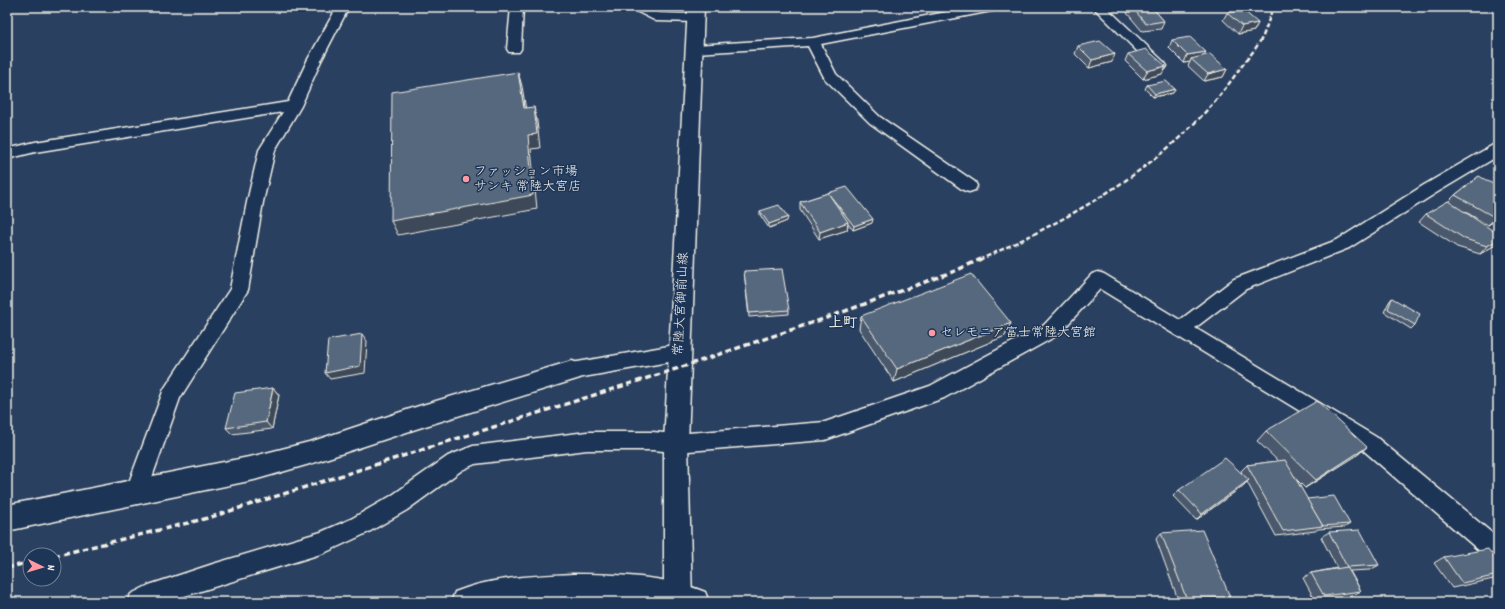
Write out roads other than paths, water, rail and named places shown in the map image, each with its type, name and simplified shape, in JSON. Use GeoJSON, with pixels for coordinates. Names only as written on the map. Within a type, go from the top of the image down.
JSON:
{"type":"FeatureCollection","features":[{"type":"Feature","properties":{"kind":"main road","name":"常陸大宮御前山線"},"geometry":{"type":"LineString","coordinates":[[684,601],[676,443],[696,13]]}},
{"type":"Feature","properties":{"kind":"main road"},"geometry":{"type":"LineString","coordinates":[[7,518],[254,468],[298,456],[419,417],[572,372]]}},
{"type":"Feature","properties":{"kind":"main road"},"geometry":{"type":"LineString","coordinates":[[465,602],[510,594],[565,589],[640,591],[684,601]]}},
{"type":"Feature","properties":{"kind":"street"},"geometry":{"type":"LineString","coordinates":[[136,493],[171,395],[239,290],[255,202],[268,150],[294,106],[314,61],[343,7]]}},
{"type":"Feature","properties":{"kind":"street"},"geometry":{"type":"LineString","coordinates":[[514,49],[517,7]]}},
{"type":"Feature","properties":{"kind":"street"},"geometry":{"type":"LineString","coordinates":[[639,7],[656,17],[696,13]]}},
{"type":"Feature","properties":{"kind":"street"},"geometry":{"type":"LineString","coordinates":[[694,49],[814,42],[992,7]]}},
{"type":"Feature","properties":{"kind":"street"},"geometry":{"type":"LineString","coordinates":[[1099,7],[1161,67]]}},
{"type":"Feature","properties":{"kind":"street"},"geometry":{"type":"LineString","coordinates":[[814,42],[830,76],[875,120],[969,186]]}},
{"type":"Feature","properties":{"kind":"street"},"geometry":{"type":"LineString","coordinates":[[7,154],[35,147],[294,106]]}},
{"type":"Feature","properties":{"kind":"street"},"geometry":{"type":"LineString","coordinates":[[1181,329],[1240,284],[1343,244],[1430,189],[1498,149]]}},
{"type":"Feature","properties":{"kind":"street"},"geometry":{"type":"LineString","coordinates":[[139,602],[149,596],[324,542],[359,526],[399,503],[455,463],[473,454],[587,441],[652,441],[676,443],[825,431],[937,392],[1051,330],[1098,279],[1369,443],[1498,552]]}},
{"type":"Feature","properties":{"kind":"street"},"geometry":{"type":"LineString","coordinates":[[572,372],[680,352]]}},
{"type":"Feature","properties":{"kind":"railway"},"geometry":{"type":"LineString","coordinates":[[979,260],[1052,225],[1088,205],[1155,159],[1185,132],[1213,103],[1261,40],[1273,7]]}},
{"type":"Feature","properties":{"kind":"railway"},"geometry":{"type":"LineString","coordinates":[[62,554],[208,518],[679,368],[829,317],[955,271],[981,259]]}},
{"type":"Feature","properties":{"kind":"railway"},"geometry":{"type":"LineString","coordinates":[[7,568],[22,564]]}},
{"type":"Feature","properties":{"kind":"place","name":"ファッション市場 サンキ 常陸大宮店"},"geometry":{"type":"Point","coordinates":[466,179]}},
{"type":"Feature","properties":{"kind":"place","name":"セレモニア富士常陸大宮館"},"geometry":{"type":"Point","coordinates":[932,333]}},
{"type":"Feature","properties":{"kind":"district","name":"上町"},"geometry":{"type":"Point","coordinates":[843,324]}}]}
